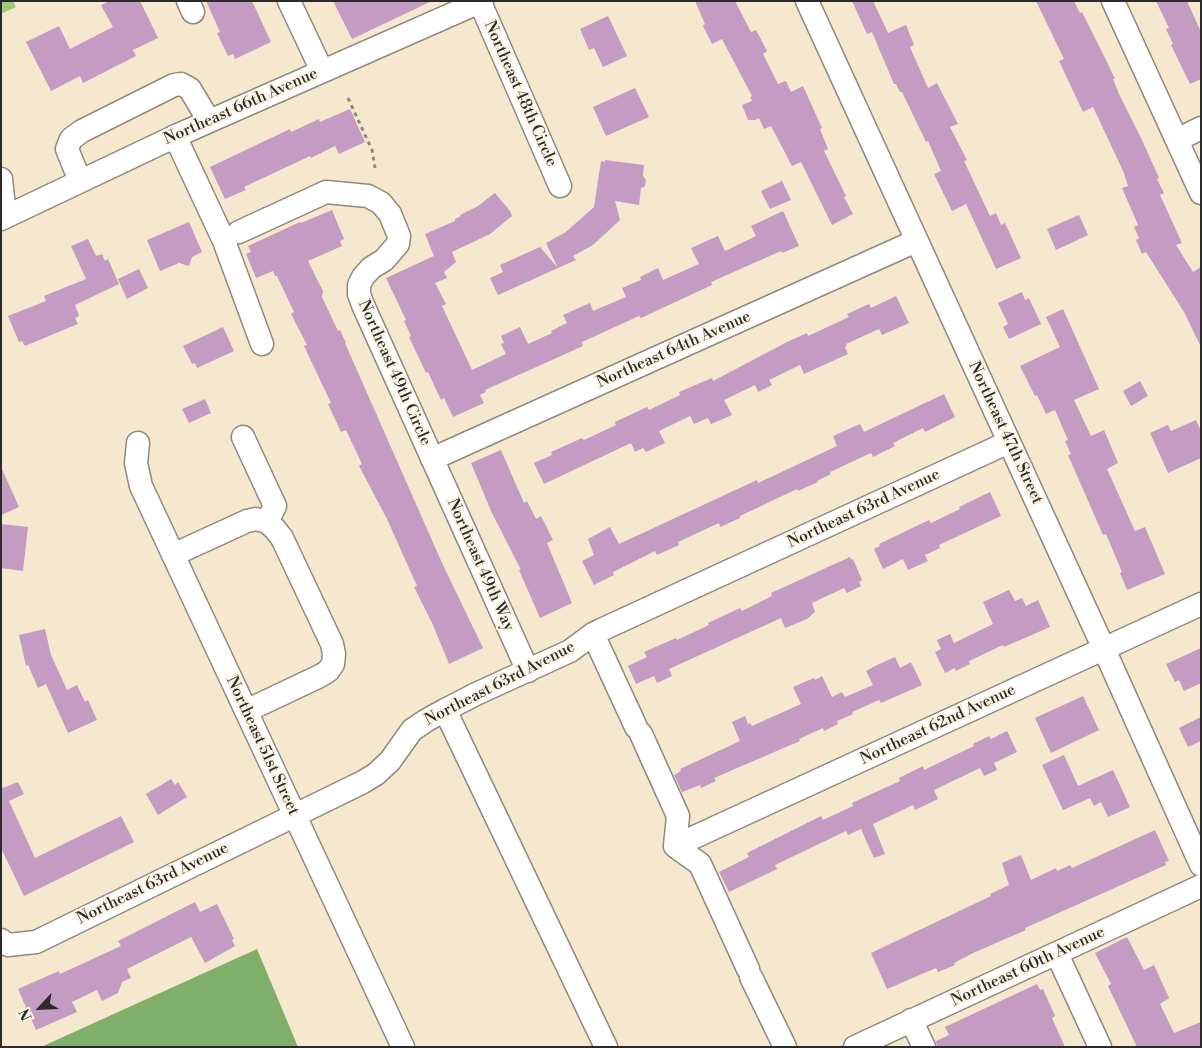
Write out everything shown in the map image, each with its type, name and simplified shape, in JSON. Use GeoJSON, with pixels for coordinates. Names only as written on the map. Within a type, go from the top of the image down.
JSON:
{"type":"FeatureCollection","features":[{"type":"Feature","properties":{"kind":"street"},"geometry":{"type":"LineString","coordinates":[[289,1],[322,71]]}},
{"type":"Feature","properties":{"kind":"street","name":"Northeast 47th Street"},"geometry":{"type":"LineString","coordinates":[[807,1],[1201,865]]}},
{"type":"Feature","properties":{"kind":"street"},"geometry":{"type":"LineString","coordinates":[[1113,1],[1201,193]]}},
{"type":"Feature","properties":{"kind":"street","name":"Northeast 66th Avenue"},"geometry":{"type":"LineString","coordinates":[[3,218],[174,136],[481,2]]}},
{"type":"Feature","properties":{"kind":"street","name":"Northeast 48th Circle"},"geometry":{"type":"LineString","coordinates":[[481,2],[560,186]]}},
{"type":"Feature","properties":{"kind":"street"},"geometry":{"type":"LineString","coordinates":[[80,181],[67,149],[71,139],[82,131],[174,85],[181,84],[190,89],[209,121]]}},
{"type":"Feature","properties":{"kind":"street"},"geometry":{"type":"LineString","coordinates":[[1176,140],[1201,128]]}},
{"type":"Feature","properties":{"kind":"street"},"geometry":{"type":"LineString","coordinates":[[174,136],[224,241],[262,344]]}},
{"type":"Feature","properties":{"kind":"street"},"geometry":{"type":"LineString","coordinates":[[1,179],[3,218]]}},
{"type":"Feature","properties":{"kind":"street","name":"Northeast 49th Circle"},"geometry":{"type":"LineString","coordinates":[[239,232],[326,192],[368,196],[386,208],[399,236],[398,244],[393,252],[363,276],[359,294],[432,460]]}},
{"type":"Feature","properties":{"kind":"street","name":"Northeast 64th Avenue"},"geometry":{"type":"LineString","coordinates":[[432,460],[916,240]]}},
{"type":"Feature","properties":{"kind":"street"},"geometry":{"type":"LineString","coordinates":[[243,437],[275,506],[267,522]]}},
{"type":"Feature","properties":{"kind":"street","name":"Northeast 63rd Avenue"},"geometry":{"type":"LineString","coordinates":[[4,943],[36,942],[294,815],[376,774],[390,761],[412,730],[446,710],[570,651],[593,634],[1009,442]]}},
{"type":"Feature","properties":{"kind":"street","name":"Northeast 51st Street"},"geometry":{"type":"LineString","coordinates":[[138,443],[136,453],[137,474],[402,1047]]}},
{"type":"Feature","properties":{"kind":"street","name":"Northeast 49th Way"},"geometry":{"type":"LineString","coordinates":[[432,460],[528,671]]}},
{"type":"Feature","properties":{"kind":"street"},"geometry":{"type":"LineString","coordinates":[[173,555],[247,521],[256,519],[267,522],[282,538],[332,644],[333,664],[328,671],[246,711]]}},
{"type":"Feature","properties":{"kind":"street","name":"Northeast 62nd Avenue"},"geometry":{"type":"LineString","coordinates":[[675,846],[1201,604]]}},
{"type":"Feature","properties":{"kind":"street"},"geometry":{"type":"LineString","coordinates":[[593,634],[678,816],[675,846],[700,864],[785,1047]]}},
{"type":"Feature","properties":{"kind":"street"},"geometry":{"type":"LineString","coordinates":[[446,710],[606,1047]]}},
{"type":"Feature","properties":{"kind":"street","name":"Northeast 60th Avenue"},"geometry":{"type":"LineString","coordinates":[[855,1047],[1201,886]]}},
{"type":"Feature","properties":{"kind":"street"},"geometry":{"type":"LineString","coordinates":[[1057,954],[1100,1047]]}},
{"type":"Feature","properties":{"kind":"street"},"geometry":{"type":"LineString","coordinates":[[911,1020],[924,1047]]}},
{"type":"Feature","properties":{"kind":"path"},"geometry":{"type":"LineString","coordinates":[[348,98],[372,150],[375,168]]}},
{"type":"Feature","properties":{"kind":"green space"},"geometry":{"type":"Polygon","coordinates":[[[1,1],[13,1],[16,7],[1,14],[1,1]]]}},
{"type":"Feature","properties":{"kind":"green space"},"geometry":{"type":"Polygon","coordinates":[[[257,949],[298,1047],[41,1047],[257,949]]]}},
{"type":"Feature","properties":{"kind":"building"},"geometry":{"type":"Polygon","coordinates":[[[110,1],[140,1],[158,38],[133,50],[136,56],[83,83],[80,76],[51,91],[26,42],[59,26],[70,49],[113,27],[101,5],[110,1]]]}},
{"type":"Feature","properties":{"kind":"building"},"geometry":{"type":"Polygon","coordinates":[[[206,1],[252,1],[271,42],[235,59],[233,54],[228,56],[217,33],[220,32],[206,1]]]}},
{"type":"Feature","properties":{"kind":"building"},"geometry":{"type":"Polygon","coordinates":[[[333,1],[432,1],[352,39],[333,1]]]}},
{"type":"Feature","properties":{"kind":"building"},"geometry":{"type":"Polygon","coordinates":[[[695,1],[735,1],[751,32],[756,30],[767,51],[763,54],[778,84],[786,81],[791,92],[803,86],[822,128],[820,129],[828,149],[824,151],[853,214],[832,225],[801,162],[792,166],[771,126],[764,129],[759,118],[748,120],[742,105],[752,101],[750,97],[752,96],[722,39],[712,44],[703,26],[705,24],[695,1]]]}},
{"type":"Feature","properties":{"kind":"building"},"geometry":{"type":"Polygon","coordinates":[[[852,1],[873,1],[888,33],[906,25],[914,45],[910,47],[928,88],[937,83],[958,124],[950,127],[967,160],[964,161],[990,216],[996,213],[1001,225],[1005,223],[1021,258],[996,269],[966,204],[952,211],[934,174],[941,171],[928,141],[926,142],[902,92],[894,84],[872,32],[867,34],[852,1]]]}},
{"type":"Feature","properties":{"kind":"building"},"geometry":{"type":"Polygon","coordinates":[[[1036,1],[1074,1],[1080,13],[1082,12],[1107,62],[1115,79],[1113,79],[1119,94],[1159,178],[1157,179],[1164,193],[1160,195],[1182,243],[1176,245],[1193,272],[1201,267],[1201,347],[1184,312],[1146,252],[1142,254],[1136,240],[1139,238],[1134,227],[1138,225],[1122,188],[1128,186],[1124,173],[1093,107],[1083,112],[1059,61],[1064,59],[1036,1]]]}},
{"type":"Feature","properties":{"kind":"building"},"geometry":{"type":"Polygon","coordinates":[[[1156,1],[1187,1],[1201,32],[1201,79],[1190,84],[1171,45],[1173,44],[1166,29],[1169,28],[1156,1]]]}},
{"type":"Feature","properties":{"kind":"building"},"geometry":{"type":"Polygon","coordinates":[[[608,16],[627,56],[603,67],[594,48],[589,50],[580,29],[608,16]]]}},
{"type":"Feature","properties":{"kind":"building"},"geometry":{"type":"Polygon","coordinates":[[[635,88],[649,117],[606,136],[593,107],[635,88]]]}},
{"type":"Feature","properties":{"kind":"building"},"geometry":{"type":"Polygon","coordinates":[[[350,109],[365,142],[339,154],[335,146],[311,158],[310,156],[244,187],[246,190],[225,199],[210,167],[290,129],[291,132],[319,119],[320,122],[350,109]]]}},
{"type":"Feature","properties":{"kind":"building"},"geometry":{"type":"Polygon","coordinates":[[[605,160],[644,165],[643,176],[646,180],[645,186],[641,188],[639,205],[615,201],[620,220],[593,245],[573,256],[576,260],[558,268],[546,243],[566,232],[594,207],[601,161],[605,162],[605,160]]]}},
{"type":"Feature","properties":{"kind":"building"},"geometry":{"type":"Polygon","coordinates":[[[782,181],[791,200],[770,209],[761,191],[782,181]]]}},
{"type":"Feature","properties":{"kind":"building"},"geometry":{"type":"Polygon","coordinates":[[[495,193],[512,216],[490,234],[452,252],[456,262],[444,272],[447,278],[435,283],[446,304],[442,306],[472,370],[506,354],[501,344],[504,343],[501,336],[520,327],[528,344],[552,333],[551,331],[567,323],[563,315],[590,303],[593,311],[626,297],[622,288],[641,280],[640,277],[658,268],[663,280],[699,264],[691,248],[718,236],[725,251],[756,236],[751,226],[783,211],[799,246],[782,253],[781,251],[711,282],[712,285],[641,318],[639,316],[582,342],[583,346],[485,390],[486,392],[480,395],[484,403],[453,417],[444,398],[441,400],[428,372],[426,373],[409,337],[411,336],[404,321],[406,320],[386,278],[434,256],[425,234],[455,221],[460,215],[478,206],[495,193]]]}},
{"type":"Feature","properties":{"kind":"building"},"geometry":{"type":"Polygon","coordinates":[[[332,210],[344,239],[340,241],[342,246],[308,261],[323,291],[322,297],[338,331],[340,330],[346,343],[442,563],[483,648],[449,664],[433,625],[414,587],[417,586],[387,519],[359,466],[362,464],[346,430],[341,432],[328,404],[331,403],[304,346],[307,345],[291,314],[294,312],[277,276],[275,276],[273,271],[256,278],[246,254],[251,252],[248,246],[300,222],[332,210]]]}},
{"type":"Feature","properties":{"kind":"building"},"geometry":{"type":"Polygon","coordinates":[[[1079,215],[1088,235],[1056,250],[1047,229],[1079,215]]]}},
{"type":"Feature","properties":{"kind":"building"},"geometry":{"type":"Polygon","coordinates":[[[189,222],[202,252],[192,257],[189,266],[179,263],[160,271],[147,240],[189,222]]]}},
{"type":"Feature","properties":{"kind":"building"},"geometry":{"type":"Polygon","coordinates":[[[88,239],[96,256],[102,254],[105,261],[108,259],[119,284],[75,305],[79,316],[75,318],[78,324],[25,346],[22,341],[19,342],[8,316],[46,301],[44,296],[86,279],[71,246],[88,239]]]}},
{"type":"Feature","properties":{"kind":"building"},"geometry":{"type":"Polygon","coordinates":[[[540,247],[558,268],[498,295],[490,278],[503,272],[500,265],[540,247]]]}},
{"type":"Feature","properties":{"kind":"building"},"geometry":{"type":"Polygon","coordinates":[[[139,269],[148,288],[127,299],[118,279],[139,269]]]}},
{"type":"Feature","properties":{"kind":"building"},"geometry":{"type":"Polygon","coordinates":[[[1022,292],[1025,300],[1029,298],[1041,324],[1009,339],[1003,327],[1008,324],[998,303],[1022,292]]]}},
{"type":"Feature","properties":{"kind":"building"},"geometry":{"type":"Polygon","coordinates":[[[896,296],[909,323],[882,335],[879,329],[846,344],[847,346],[845,347],[848,354],[804,374],[800,365],[769,380],[772,385],[758,392],[755,385],[724,400],[732,415],[711,424],[708,418],[694,424],[690,416],[659,431],[665,443],[646,452],[643,448],[635,452],[631,443],[544,484],[534,463],[552,455],[551,452],[582,438],[584,440],[616,425],[615,422],[647,407],[649,410],[680,395],[679,392],[712,378],[713,381],[787,342],[807,333],[808,336],[849,317],[847,314],[869,304],[871,308],[896,296]]]}},
{"type":"Feature","properties":{"kind":"building"},"geometry":{"type":"Polygon","coordinates":[[[1063,309],[1099,389],[1074,400],[1091,436],[1104,430],[1118,463],[1107,469],[1135,531],[1145,527],[1165,574],[1127,590],[1120,573],[1122,572],[1106,534],[1103,535],[1068,455],[1071,454],[1065,441],[1068,440],[1055,410],[1046,414],[1020,366],[1060,347],[1046,317],[1063,309]]]}},
{"type":"Feature","properties":{"kind":"building"},"geometry":{"type":"Polygon","coordinates":[[[223,327],[234,351],[197,368],[195,363],[192,364],[183,346],[223,327]]]}},
{"type":"Feature","properties":{"kind":"building"},"geometry":{"type":"Polygon","coordinates":[[[1140,381],[1148,396],[1131,406],[1123,391],[1140,381]]]}},
{"type":"Feature","properties":{"kind":"building"},"geometry":{"type":"Polygon","coordinates":[[[944,394],[955,417],[925,432],[923,428],[893,443],[895,446],[873,457],[871,453],[830,472],[831,474],[818,482],[798,491],[797,489],[720,527],[719,523],[678,542],[679,545],[657,555],[655,551],[613,572],[614,575],[594,585],[582,561],[594,555],[588,539],[610,527],[619,544],[757,480],[758,483],[837,446],[833,436],[860,424],[864,432],[944,394]]]}},
{"type":"Feature","properties":{"kind":"building"},"geometry":{"type":"Polygon","coordinates":[[[205,399],[211,413],[189,423],[182,409],[205,399]]]}},
{"type":"Feature","properties":{"kind":"building"},"geometry":{"type":"Polygon","coordinates":[[[1196,420],[1201,431],[1201,458],[1168,473],[1150,433],[1168,425],[1171,431],[1196,420]]]}},
{"type":"Feature","properties":{"kind":"building"},"geometry":{"type":"Polygon","coordinates":[[[501,450],[524,503],[527,501],[536,519],[541,516],[553,540],[547,543],[572,603],[540,618],[519,570],[521,570],[491,511],[471,463],[501,450]]]}},
{"type":"Feature","properties":{"kind":"building"},"geometry":{"type":"Polygon","coordinates":[[[1,467],[19,507],[1,515],[1,467]]]}},
{"type":"Feature","properties":{"kind":"building"},"geometry":{"type":"Polygon","coordinates":[[[990,492],[1001,516],[939,545],[940,548],[925,555],[928,561],[908,570],[903,559],[883,569],[874,549],[880,546],[879,544],[929,520],[931,523],[990,492]]]}},
{"type":"Feature","properties":{"kind":"building"},"geometry":{"type":"Polygon","coordinates":[[[1,524],[28,527],[23,571],[1,568],[1,524]]]}},
{"type":"Feature","properties":{"kind":"building"},"geometry":{"type":"Polygon","coordinates":[[[850,557],[851,560],[853,559],[862,580],[859,582],[861,586],[847,593],[844,588],[812,603],[815,612],[807,619],[785,628],[781,618],[669,669],[672,676],[657,683],[654,676],[636,684],[628,666],[647,657],[644,652],[676,638],[677,640],[740,608],[742,611],[772,596],[771,593],[850,557]]]}},
{"type":"Feature","properties":{"kind":"building"},"geometry":{"type":"Polygon","coordinates":[[[1009,590],[1015,601],[1022,598],[1026,606],[1038,600],[1050,627],[1004,647],[1003,645],[969,661],[970,664],[956,671],[955,668],[945,673],[935,652],[941,649],[937,640],[950,634],[954,643],[993,624],[983,602],[1009,590]]]}},
{"type":"Feature","properties":{"kind":"building"},"geometry":{"type":"Polygon","coordinates":[[[45,629],[51,655],[67,690],[77,685],[85,702],[88,700],[97,720],[68,733],[46,684],[38,688],[28,665],[26,666],[19,635],[45,629]]]}},
{"type":"Feature","properties":{"kind":"building"},"geometry":{"type":"Polygon","coordinates":[[[1201,648],[1201,683],[1184,691],[1179,680],[1175,682],[1166,664],[1201,648]]]}},
{"type":"Feature","properties":{"kind":"building"},"geometry":{"type":"Polygon","coordinates":[[[895,657],[900,668],[911,662],[922,685],[881,703],[879,700],[852,712],[853,714],[837,721],[838,724],[824,731],[823,728],[799,739],[800,741],[714,778],[716,781],[701,788],[700,785],[682,792],[674,775],[681,771],[680,769],[740,741],[732,722],[745,716],[748,724],[750,723],[752,726],[801,704],[793,687],[822,676],[832,697],[842,692],[845,697],[873,685],[866,671],[895,657]]]}},
{"type":"Feature","properties":{"kind":"building"},"geometry":{"type":"Polygon","coordinates":[[[1083,696],[1099,730],[1051,753],[1035,718],[1083,696]]]}},
{"type":"Feature","properties":{"kind":"building"},"geometry":{"type":"Polygon","coordinates":[[[1201,717],[1201,741],[1188,747],[1179,728],[1201,717]]]}},
{"type":"Feature","properties":{"kind":"building"},"geometry":{"type":"Polygon","coordinates":[[[1007,731],[1017,752],[994,763],[997,770],[984,776],[980,768],[934,790],[938,799],[915,810],[913,805],[873,824],[885,854],[874,858],[861,829],[848,835],[846,831],[775,865],[777,869],[729,892],[719,872],[749,857],[747,853],[821,816],[823,820],[853,806],[852,803],[900,781],[899,778],[923,766],[924,770],[974,746],[973,744],[989,736],[991,739],[1007,731]]]}},
{"type":"Feature","properties":{"kind":"building"},"geometry":{"type":"Polygon","coordinates":[[[1064,755],[1078,786],[1113,770],[1130,807],[1108,817],[1101,802],[1094,806],[1090,798],[1063,810],[1042,765],[1064,755]]]}},
{"type":"Feature","properties":{"kind":"building"},"geometry":{"type":"Polygon","coordinates":[[[171,779],[175,785],[178,782],[187,797],[158,815],[146,794],[171,779]]]}},
{"type":"Feature","properties":{"kind":"building"},"geometry":{"type":"Polygon","coordinates":[[[18,782],[24,794],[9,801],[35,858],[121,816],[134,842],[24,896],[1,848],[1,784],[3,788],[18,782]]]}},
{"type":"Feature","properties":{"kind":"building"},"geometry":{"type":"Polygon","coordinates":[[[1155,830],[1169,861],[1165,862],[1166,865],[1025,928],[1026,930],[954,963],[955,965],[938,972],[936,968],[887,989],[871,953],[991,896],[990,894],[1009,885],[1002,863],[1021,855],[1031,880],[1056,868],[1057,871],[1070,865],[1072,868],[1155,830]]]}},
{"type":"Feature","properties":{"kind":"building"},"geometry":{"type":"Polygon","coordinates":[[[195,902],[200,912],[217,904],[234,939],[232,940],[235,946],[205,963],[191,937],[127,969],[131,978],[122,982],[118,993],[102,1001],[97,990],[72,1002],[77,1012],[36,1030],[18,989],[59,971],[60,974],[121,946],[118,941],[195,902]]]}},
{"type":"Feature","properties":{"kind":"building"},"geometry":{"type":"Polygon","coordinates":[[[1127,937],[1144,970],[1154,965],[1169,998],[1160,1004],[1174,1033],[1201,1022],[1201,1047],[1137,1047],[1108,986],[1111,984],[1095,953],[1127,937]]]}},
{"type":"Feature","properties":{"kind":"building"},"geometry":{"type":"Polygon","coordinates":[[[1037,984],[1040,990],[1043,989],[1055,1016],[1052,1018],[1065,1047],[937,1047],[936,1041],[949,1035],[945,1027],[1037,984]]]}}]}
